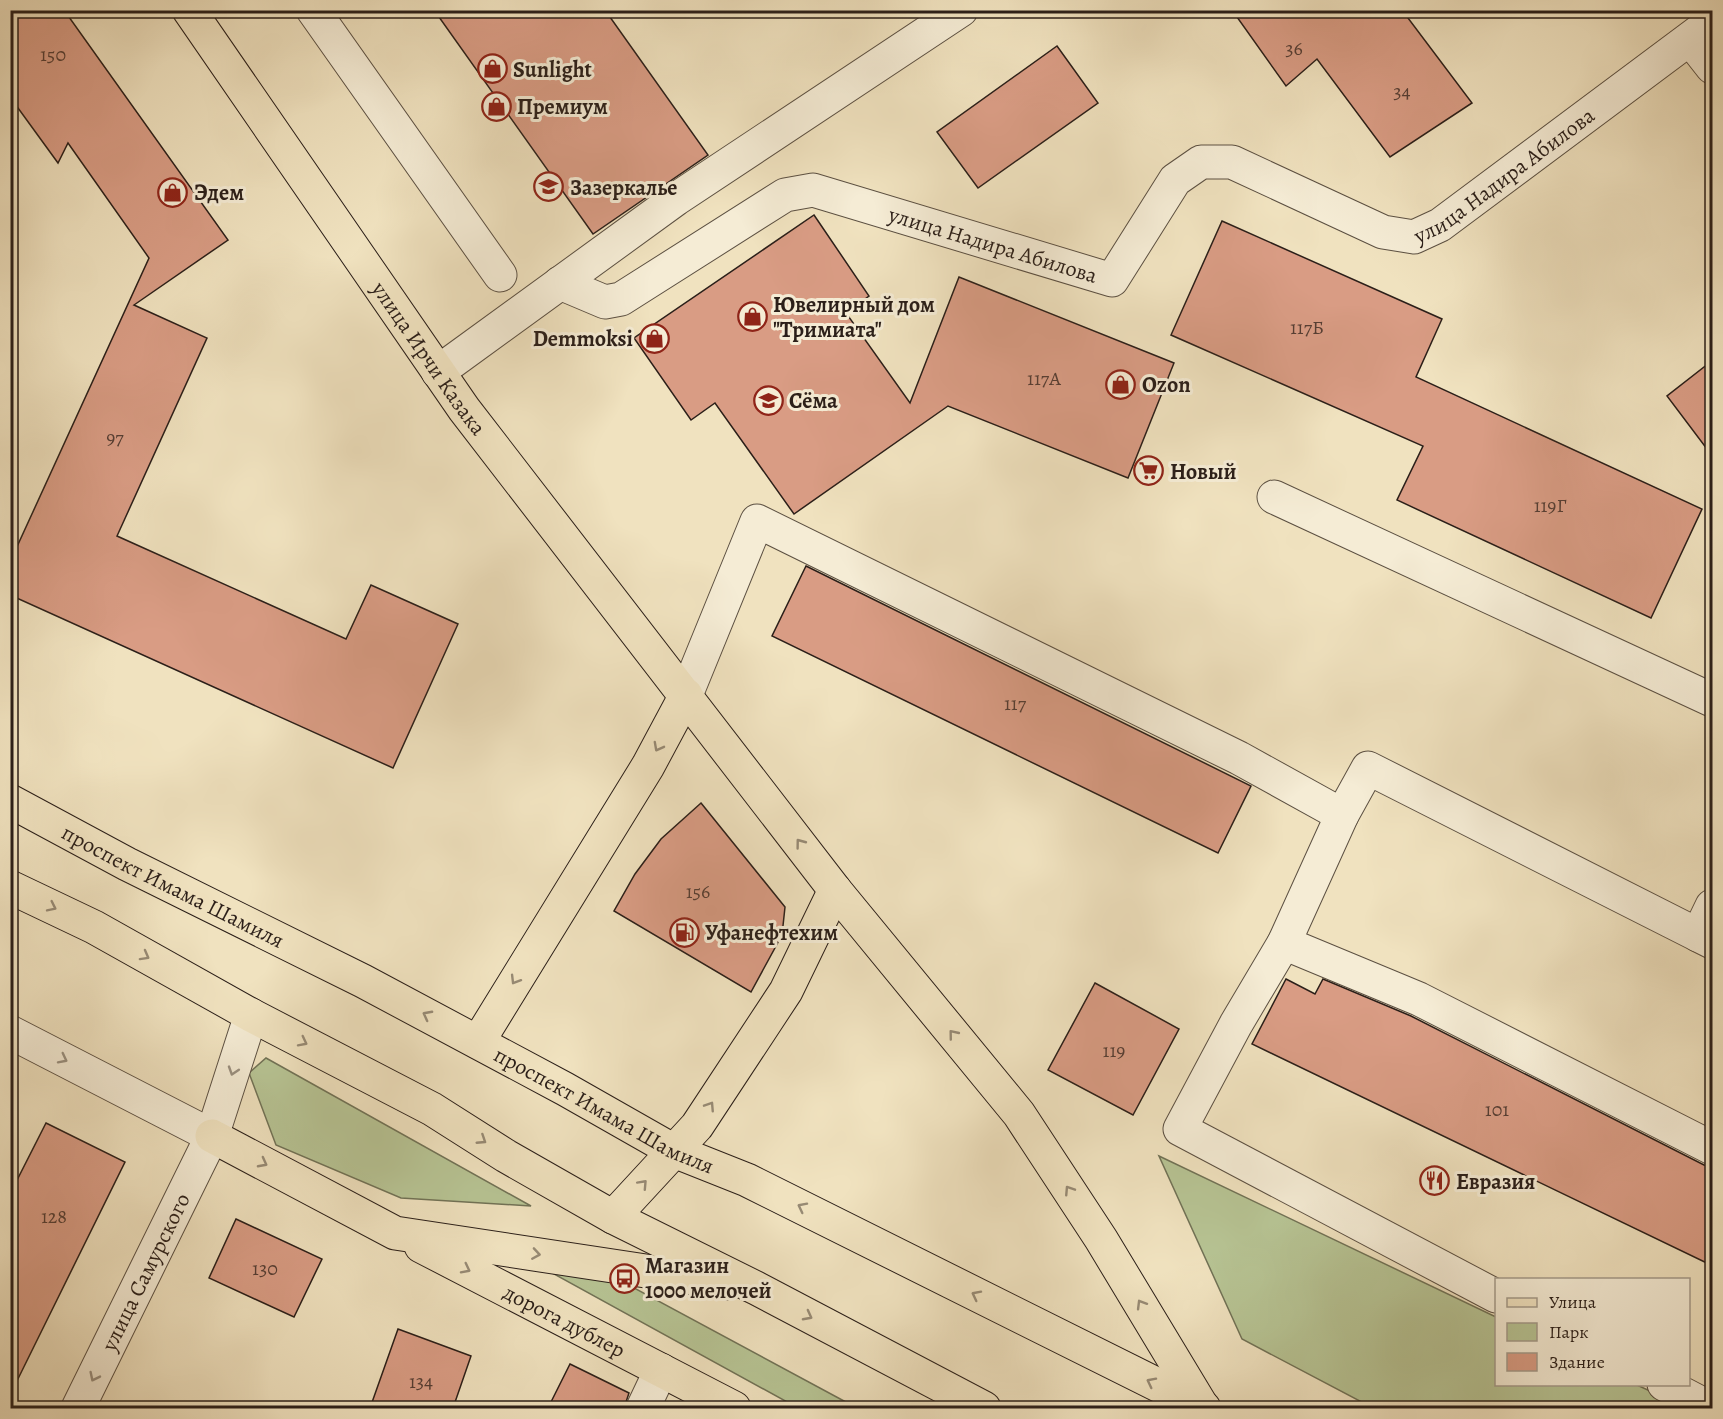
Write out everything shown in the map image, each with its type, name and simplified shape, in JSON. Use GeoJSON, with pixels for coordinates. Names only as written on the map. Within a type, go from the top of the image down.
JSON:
{"type":"FeatureCollection","features":[{"type":"Feature","properties":{"kind":"main road","name":"улица Ирчи Казака"},"geometry":{"type":"LineString","coordinates":[[189,10],[464,409],[835,890],[1019,1114],[1101,1239],[1203,1408]]}},
{"type":"Feature","properties":{"kind":"main road"},"geometry":{"type":"LineString","coordinates":[[478,1042],[648,766],[686,695]]}},
{"type":"Feature","properties":{"kind":"main road","name":"проспект Имама Шамиля"},"geometry":{"type":"LineString","coordinates":[[10,801],[127,864],[297,946],[478,1042],[674,1151],[747,1180],[1203,1408]]}},
{"type":"Feature","properties":{"kind":"main road"},"geometry":{"type":"LineString","coordinates":[[10,887],[94,927],[251,1015],[432,1109],[506,1156],[613,1217],[756,1288],[974,1406]]}},
{"type":"Feature","properties":{"kind":"main road"},"geometry":{"type":"LineString","coordinates":[[613,1217],[697,1126],[786,991],[835,890]]}},
{"type":"Feature","properties":{"kind":"main road","name":"дорога дублер"},"geometry":{"type":"LineString","coordinates":[[212,1136],[734,1408]]}},
{"type":"Feature","properties":{"kind":"main road"},"geometry":{"type":"LineString","coordinates":[[396,1233],[756,1288]]}},
{"type":"Feature","properties":{"kind":"street"},"geometry":{"type":"LineString","coordinates":[[313,10],[500,275]]}},
{"type":"Feature","properties":{"kind":"street"},"geometry":{"type":"LineString","coordinates":[[438,372],[676,199],[961,10]]}},
{"type":"Feature","properties":{"kind":"street"},"geometry":{"type":"LineString","coordinates":[[1701,30],[1713,67]]}},
{"type":"Feature","properties":{"kind":"street","name":"улица Надира Абилова"},"geometry":{"type":"LineString","coordinates":[[560,282],[605,302],[621,298],[785,195],[813,190],[1112,280],[1174,180],[1201,162],[1232,162],[1383,232],[1414,237],[1440,225],[1701,30]]}},
{"type":"Feature","properties":{"kind":"street"},"geometry":{"type":"LineString","coordinates":[[1274,497],[1713,700]]}},
{"type":"Feature","properties":{"kind":"street"},"geometry":{"type":"LineString","coordinates":[[686,695],[756,521],[1239,758],[1342,815]]}},
{"type":"Feature","properties":{"kind":"street"},"geometry":{"type":"LineString","coordinates":[[1495,1295],[1180,1129],[1236,1024],[1284,943],[1342,815],[1368,768],[1705,939],[1713,906]]}},
{"type":"Feature","properties":{"kind":"street"},"geometry":{"type":"LineString","coordinates":[[1284,943],[1419,999],[1713,1148]]}},
{"type":"Feature","properties":{"kind":"street","name":"улица Самурского"},"geometry":{"type":"LineString","coordinates":[[78,1408],[212,1136],[251,1015]]}},
{"type":"Feature","properties":{"kind":"street"},"geometry":{"type":"LineString","coordinates":[[10,1032],[212,1136]]}},
{"type":"Feature","properties":{"kind":"street"},"geometry":{"type":"LineString","coordinates":[[643,1408],[661,1370]]}},
{"type":"Feature","properties":{"kind":"street"},"geometry":{"type":"LineString","coordinates":[[1668,1386],[1710,1408]]}},
{"type":"Feature","properties":{"kind":"green space"},"geometry":{"type":"Polygon","coordinates":[[[266,1058],[531,1206],[401,1198],[276,1145],[249,1073],[266,1058]]]}},
{"type":"Feature","properties":{"kind":"green space"},"geometry":{"type":"Polygon","coordinates":[[[1159,1156],[1495,1317],[1495,1386],[1639,1386],[1687,1408],[1373,1408],[1242,1339],[1159,1156]]]}},
{"type":"Feature","properties":{"kind":"green space"},"geometry":{"type":"Polygon","coordinates":[[[597,1268],[857,1408],[798,1408],[545,1269],[597,1268]]]}},
{"type":"Feature","properties":{"kind":"building"},"geometry":{"type":"Polygon","coordinates":[[[10,10],[64,10],[228,240],[134,305],[207,338],[117,536],[346,639],[371,585],[458,624],[393,768],[10,595],[10,562],[149,258],[68,143],[58,163],[10,97],[10,10]]]}},
{"type":"Feature","properties":{"kind":"building"},"geometry":{"type":"Polygon","coordinates":[[[434,10],[605,10],[708,155],[593,234],[434,10]]]}},
{"type":"Feature","properties":{"kind":"building"},"geometry":{"type":"Polygon","coordinates":[[[1232,10],[1402,10],[1472,103],[1390,157],[1317,59],[1286,86],[1232,10]]]}},
{"type":"Feature","properties":{"kind":"building"},"geometry":{"type":"Polygon","coordinates":[[[1057,46],[1098,103],[978,188],[937,132],[1057,46]]]}},
{"type":"Feature","properties":{"kind":"building"},"geometry":{"type":"Polygon","coordinates":[[[814,215],[869,296],[846,313],[910,403],[959,277],[1174,363],[1128,478],[948,406],[794,514],[715,403],[691,420],[634,338],[814,215]]]}},
{"type":"Feature","properties":{"kind":"building"},"geometry":{"type":"Polygon","coordinates":[[[1222,221],[1442,319],[1416,377],[1702,509],[1651,618],[1397,500],[1423,446],[1171,335],[1222,221]]]}},
{"type":"Feature","properties":{"kind":"building"},"geometry":{"type":"Polygon","coordinates":[[[1713,360],[1713,457],[1667,396],[1713,360]]]}},
{"type":"Feature","properties":{"kind":"building"},"geometry":{"type":"Polygon","coordinates":[[[806,566],[1251,786],[1218,853],[772,636],[806,566]]]}},
{"type":"Feature","properties":{"kind":"building"},"geometry":{"type":"Polygon","coordinates":[[[701,803],[785,907],[782,935],[751,992],[614,911],[635,874],[661,839],[701,803]]]}},
{"type":"Feature","properties":{"kind":"building"},"geometry":{"type":"Polygon","coordinates":[[[1286,979],[1315,994],[1323,979],[1411,1016],[1704,1165],[1713,1167],[1713,1266],[1252,1044],[1286,979]]]}},
{"type":"Feature","properties":{"kind":"building"},"geometry":{"type":"Polygon","coordinates":[[[1095,983],[1179,1029],[1133,1115],[1048,1070],[1095,983]]]}},
{"type":"Feature","properties":{"kind":"building"},"geometry":{"type":"Polygon","coordinates":[[[46,1123],[125,1162],[10,1395],[10,1194],[46,1123]]]}},
{"type":"Feature","properties":{"kind":"building"},"geometry":{"type":"Polygon","coordinates":[[[236,1219],[322,1259],[294,1317],[209,1278],[236,1219]]]}},
{"type":"Feature","properties":{"kind":"building"},"geometry":{"type":"Polygon","coordinates":[[[398,1329],[471,1356],[453,1408],[370,1408],[398,1329]]]}},
{"type":"Feature","properties":{"kind":"building"},"geometry":{"type":"Polygon","coordinates":[[[570,1364],[629,1393],[624,1408],[548,1408],[570,1364]]]}},
{"type":"Feature","properties":{"kind":"place","name":"Sunlight"},"geometry":{"type":"Point","coordinates":[492,69]}},
{"type":"Feature","properties":{"kind":"place","name":"Премиум"},"geometry":{"type":"Point","coordinates":[496,106]}},
{"type":"Feature","properties":{"kind":"place","name":"Зазеркалье"},"geometry":{"type":"Point","coordinates":[549,187]}},
{"type":"Feature","properties":{"kind":"place","name":"Эдем"},"geometry":{"type":"Point","coordinates":[173,192]}},
{"type":"Feature","properties":{"kind":"place","name":"Ювелирный дом \"Тримиата\""},"geometry":{"type":"Point","coordinates":[752,317]}},
{"type":"Feature","properties":{"kind":"place","name":"Demmoksi"},"geometry":{"type":"Point","coordinates":[654,338]}},
{"type":"Feature","properties":{"kind":"place","name":"Ozon"},"geometry":{"type":"Point","coordinates":[1121,384]}},
{"type":"Feature","properties":{"kind":"place","name":"Сёма"},"geometry":{"type":"Point","coordinates":[768,400]}},
{"type":"Feature","properties":{"kind":"place","name":"Новый"},"geometry":{"type":"Point","coordinates":[1149,471]}},
{"type":"Feature","properties":{"kind":"place","name":"Уфанефтехим"},"geometry":{"type":"Point","coordinates":[684,932]}},
{"type":"Feature","properties":{"kind":"place","name":"Евразия"},"geometry":{"type":"Point","coordinates":[1435,1181]}},
{"type":"Feature","properties":{"kind":"place","name":"Магазин 1000 мелочей"},"geometry":{"type":"Point","coordinates":[624,1278]}}]}
